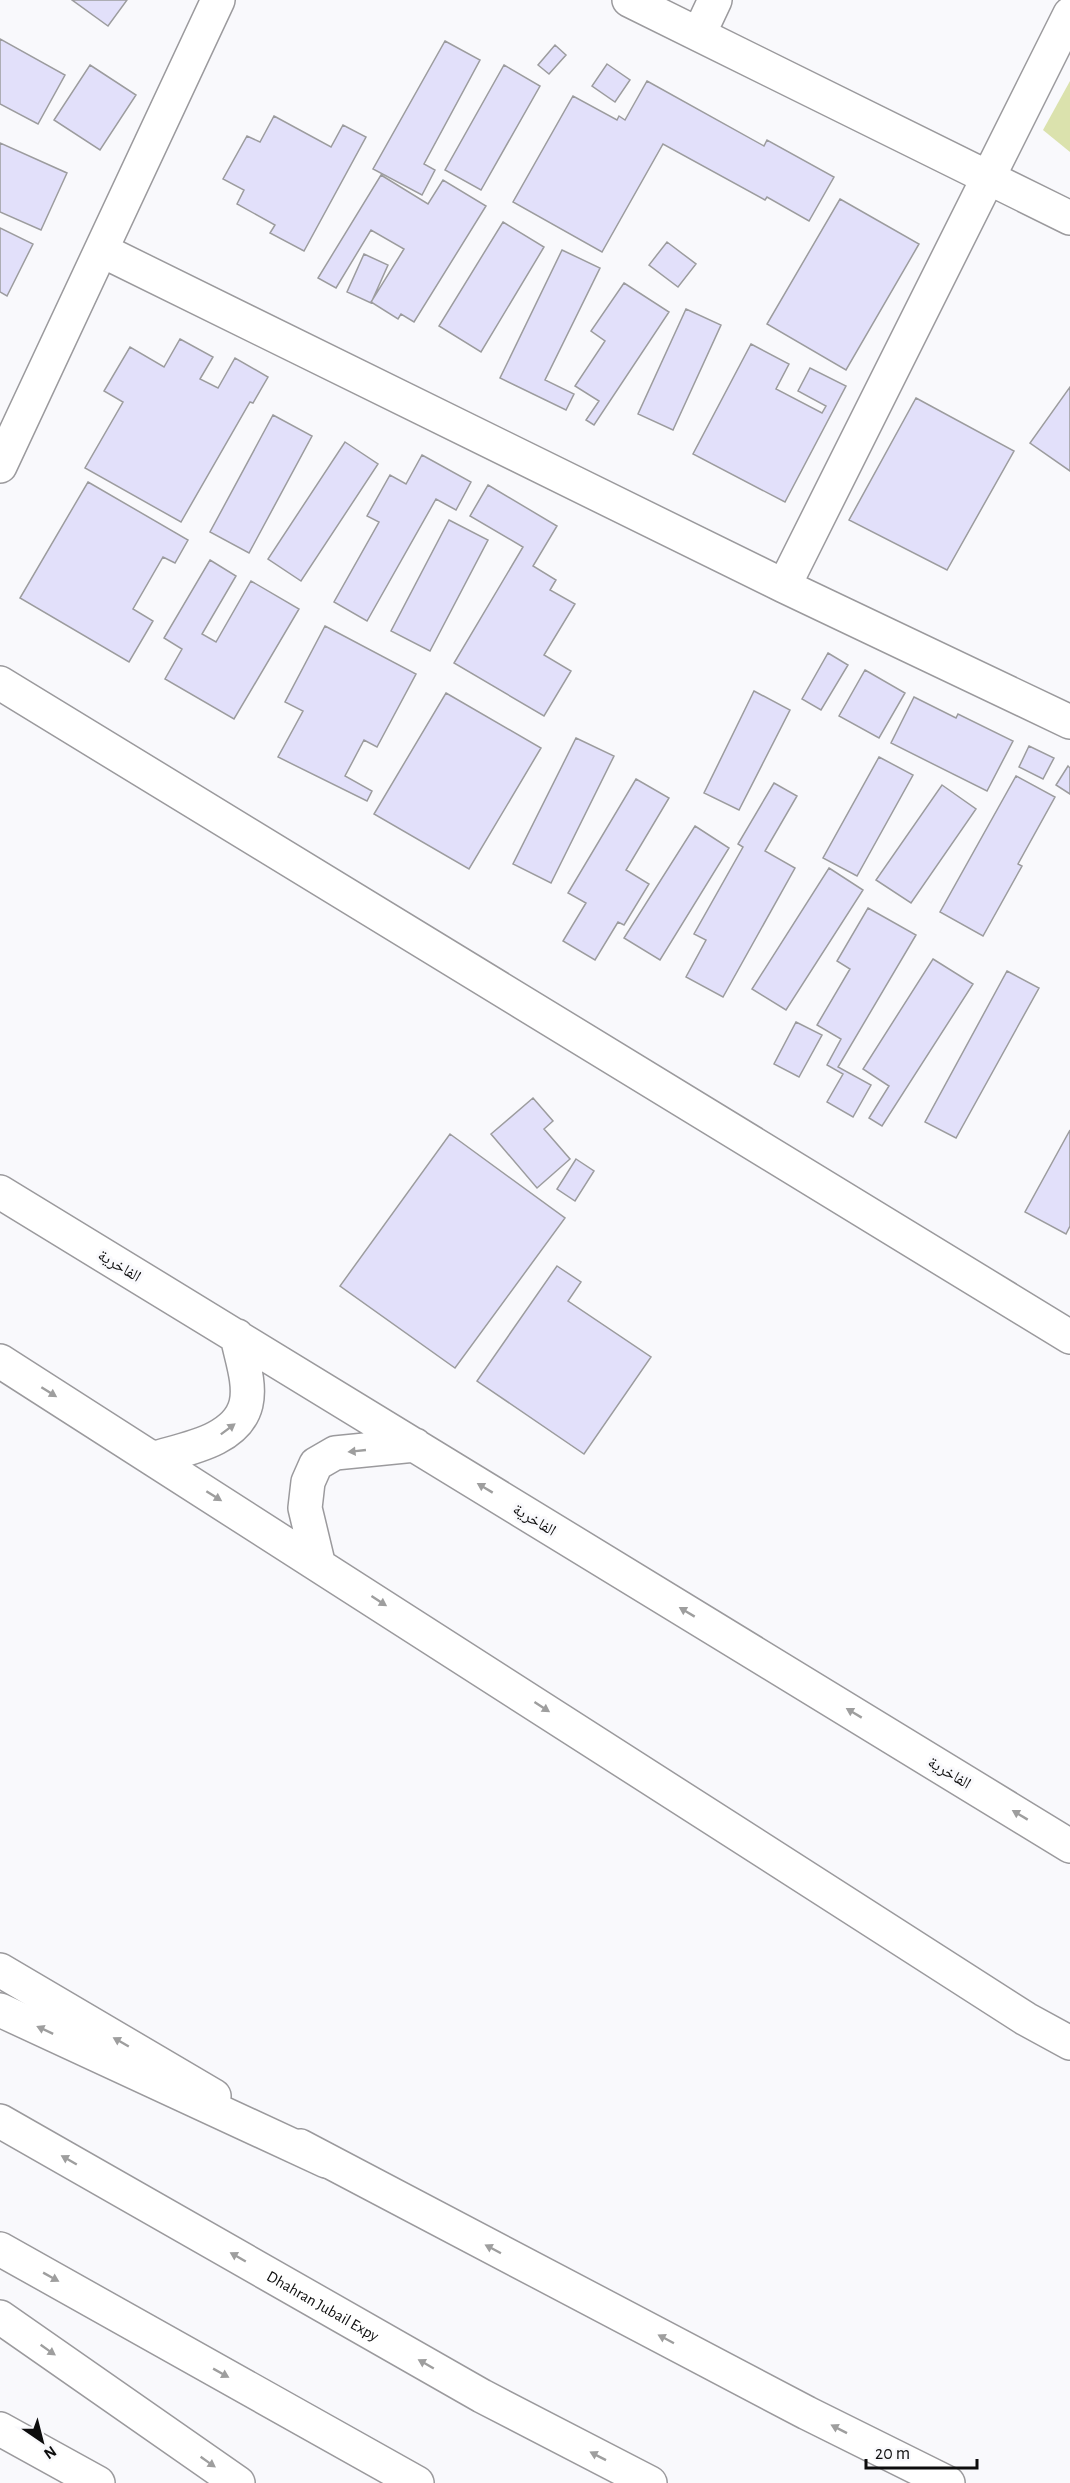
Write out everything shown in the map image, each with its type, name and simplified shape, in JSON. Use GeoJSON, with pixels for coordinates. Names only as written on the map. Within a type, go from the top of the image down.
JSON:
{"type":"FeatureCollection","features":[{"type":"Feature","properties":{"kind":"main road"},"geometry":{"type":"LineString","coordinates":[[0,466],[103,251],[218,0]]}},
{"type":"Feature","properties":{"kind":"main road"},"geometry":{"type":"LineString","coordinates":[[629,0],[988,180],[1070,218]]}},
{"type":"Feature","properties":{"kind":"main road"},"geometry":{"type":"LineString","coordinates":[[699,34],[715,0]]}},
{"type":"Feature","properties":{"kind":"main road"},"geometry":{"type":"LineString","coordinates":[[784,586],[1070,14]]}},
{"type":"Feature","properties":{"kind":"main road"},"geometry":{"type":"LineString","coordinates":[[103,251],[784,586],[1070,722]]}},
{"type":"Feature","properties":{"kind":"main road"},"geometry":{"type":"LineString","coordinates":[[0,683],[1070,1337]]}},
{"type":"Feature","properties":{"kind":"main road","name":"الفاخرية"},"geometry":{"type":"LineString","coordinates":[[0,1192],[1070,1846]]}},
{"type":"Feature","properties":{"kind":"main road"},"geometry":{"type":"LineString","coordinates":[[155,1458],[221,1434],[241,1417],[246,1403],[246,1383],[237,1336]]}},
{"type":"Feature","properties":{"kind":"main road"},"geometry":{"type":"LineString","coordinates":[[0,1360],[318,1562],[1026,2019],[1070,2043]]}},
{"type":"Feature","properties":{"kind":"main road"},"geometry":{"type":"LineString","coordinates":[[318,1562],[305,1508],[308,1482],[316,1464],[334,1453],[415,1445]]}},
{"type":"Feature","properties":{"kind":"main road"},"geometry":{"type":"LineString","coordinates":[[0,1970],[326,2162]]}},
{"type":"Feature","properties":{"kind":"main road"},"geometry":{"type":"LineString","coordinates":[[0,2010],[326,2162],[807,2413],[948,2483]]}},
{"type":"Feature","properties":{"kind":"main road","name":"Dhahran Jubail Expy"},"geometry":{"type":"LineString","coordinates":[[0,2121],[482,2396],[650,2483]]}},
{"type":"Feature","properties":{"kind":"main road"},"geometry":{"type":"LineString","coordinates":[[0,2249],[417,2483]]}},
{"type":"Feature","properties":{"kind":"main road"},"geometry":{"type":"LineString","coordinates":[[0,2317],[238,2483]]}},
{"type":"Feature","properties":{"kind":"main road"},"geometry":{"type":"LineString","coordinates":[[0,2429],[98,2483]]}},
{"type":"Feature","properties":{"kind":"green space"},"geometry":{"type":"Polygon","coordinates":[[[1070,81],[1070,152],[1043,130],[1070,81]]]}},
{"type":"Feature","properties":{"kind":"building"},"geometry":{"type":"Polygon","coordinates":[[[72,0],[127,0],[108,26],[72,0]]]}},
{"type":"Feature","properties":{"kind":"building"},"geometry":{"type":"Polygon","coordinates":[[[0,39],[65,75],[38,124],[0,104],[0,39]]]}},
{"type":"Feature","properties":{"kind":"building"},"geometry":{"type":"Polygon","coordinates":[[[445,41],[480,60],[424,164],[435,170],[422,195],[373,169],[445,41]]]}},
{"type":"Feature","properties":{"kind":"building"},"geometry":{"type":"Polygon","coordinates":[[[555,45],[566,55],[549,74],[538,65],[555,45]]]}},
{"type":"Feature","properties":{"kind":"building"},"geometry":{"type":"Polygon","coordinates":[[[607,64],[630,80],[615,102],[592,86],[607,64]]]}},
{"type":"Feature","properties":{"kind":"building"},"geometry":{"type":"Polygon","coordinates":[[[90,65],[136,95],[100,150],[54,120],[90,65]]]}},
{"type":"Feature","properties":{"kind":"building"},"geometry":{"type":"Polygon","coordinates":[[[504,65],[540,86],[481,190],[445,170],[504,65]]]}},
{"type":"Feature","properties":{"kind":"building"},"geometry":{"type":"Polygon","coordinates":[[[647,81],[764,146],[767,140],[834,177],[809,221],[767,197],[765,200],[663,144],[602,252],[513,202],[573,96],[617,120],[619,116],[625,120],[647,81]]]}},
{"type":"Feature","properties":{"kind":"building"},"geometry":{"type":"Polygon","coordinates":[[[274,116],[331,147],[343,125],[366,137],[304,251],[270,233],[275,225],[237,204],[244,190],[223,179],[247,136],[260,142],[274,116]]]}},
{"type":"Feature","properties":{"kind":"building"},"geometry":{"type":"Polygon","coordinates":[[[0,143],[67,173],[41,230],[0,212],[0,143]]]}},
{"type":"Feature","properties":{"kind":"building"},"geometry":{"type":"Polygon","coordinates":[[[381,175],[428,204],[443,180],[486,206],[414,322],[401,314],[398,319],[371,302],[404,249],[371,230],[336,288],[318,278],[381,175]]]}},
{"type":"Feature","properties":{"kind":"building"},"geometry":{"type":"Polygon","coordinates":[[[840,199],[919,244],[846,370],[767,324],[840,199]]]}},
{"type":"Feature","properties":{"kind":"building"},"geometry":{"type":"Polygon","coordinates":[[[503,222],[544,247],[481,352],[439,326],[503,222]]]}},
{"type":"Feature","properties":{"kind":"building"},"geometry":{"type":"Polygon","coordinates":[[[0,228],[33,244],[7,296],[0,292],[0,228]]]}},
{"type":"Feature","properties":{"kind":"building"},"geometry":{"type":"Polygon","coordinates":[[[667,242],[696,264],[678,287],[649,265],[667,242]]]}},
{"type":"Feature","properties":{"kind":"building"},"geometry":{"type":"Polygon","coordinates":[[[562,250],[600,268],[545,380],[574,394],[566,410],[500,378],[562,250]]]}},
{"type":"Feature","properties":{"kind":"building"},"geometry":{"type":"Polygon","coordinates":[[[364,254],[388,265],[371,303],[347,292],[364,254]]]}},
{"type":"Feature","properties":{"kind":"building"},"geometry":{"type":"Polygon","coordinates":[[[624,283],[669,312],[594,425],[586,420],[599,401],[575,386],[605,341],[591,331],[624,283]]]}},
{"type":"Feature","properties":{"kind":"building"},"geometry":{"type":"Polygon","coordinates":[[[686,309],[721,325],[673,430],[638,414],[686,309]]]}},
{"type":"Feature","properties":{"kind":"building"},"geometry":{"type":"Polygon","coordinates":[[[180,339],[213,357],[200,379],[218,388],[235,358],[268,377],[253,403],[250,402],[181,522],[85,468],[123,402],[104,391],[130,347],[164,367],[180,339]]]}},
{"type":"Feature","properties":{"kind":"building"},"geometry":{"type":"Polygon","coordinates":[[[751,344],[789,364],[776,389],[822,413],[826,406],[798,391],[810,368],[846,386],[785,502],[693,454],[751,344]]]}},
{"type":"Feature","properties":{"kind":"building"},"geometry":{"type":"Polygon","coordinates":[[[1070,387],[1070,471],[1030,443],[1070,387]]]}},
{"type":"Feature","properties":{"kind":"building"},"geometry":{"type":"Polygon","coordinates":[[[916,398],[1014,451],[947,570],[849,520],[916,398]]]}},
{"type":"Feature","properties":{"kind":"building"},"geometry":{"type":"Polygon","coordinates":[[[273,415],[312,436],[249,553],[210,532],[273,415]]]}},
{"type":"Feature","properties":{"kind":"building"},"geometry":{"type":"Polygon","coordinates":[[[345,442],[378,464],[301,581],[268,559],[345,442]]]}},
{"type":"Feature","properties":{"kind":"building"},"geometry":{"type":"Polygon","coordinates":[[[422,455],[471,482],[456,510],[436,499],[367,621],[334,602],[379,522],[367,516],[390,475],[406,484],[422,455]]]}},
{"type":"Feature","properties":{"kind":"building"},"geometry":{"type":"Polygon","coordinates":[[[88,482],[188,540],[175,563],[163,557],[133,609],[153,621],[129,662],[20,598],[88,482]]]}},
{"type":"Feature","properties":{"kind":"building"},"geometry":{"type":"Polygon","coordinates":[[[488,485],[557,526],[533,566],[556,580],[550,590],[575,604],[544,655],[571,671],[544,716],[454,663],[523,547],[470,516],[488,485]]]}},
{"type":"Feature","properties":{"kind":"building"},"geometry":{"type":"Polygon","coordinates":[[[449,520],[488,540],[430,651],[391,631],[449,520]]]}},
{"type":"Feature","properties":{"kind":"building"},"geometry":{"type":"Polygon","coordinates":[[[210,560],[236,576],[202,634],[216,642],[251,581],[299,609],[234,719],[165,679],[182,649],[164,638],[210,560]]]}},
{"type":"Feature","properties":{"kind":"building"},"geometry":{"type":"Polygon","coordinates":[[[325,626],[416,674],[377,747],[364,740],[345,776],[372,791],[367,801],[278,757],[303,711],[285,702],[325,626]]]}},
{"type":"Feature","properties":{"kind":"building"},"geometry":{"type":"Polygon","coordinates":[[[828,653],[848,665],[821,710],[802,699],[828,653]]]}},
{"type":"Feature","properties":{"kind":"building"},"geometry":{"type":"Polygon","coordinates":[[[865,670],[905,693],[879,738],[839,716],[865,670]]]}},
{"type":"Feature","properties":{"kind":"building"},"geometry":{"type":"Polygon","coordinates":[[[754,691],[790,710],[739,810],[704,793],[754,691]]]}},
{"type":"Feature","properties":{"kind":"building"},"geometry":{"type":"Polygon","coordinates":[[[446,693],[541,748],[469,869],[374,814],[446,693]]]}},
{"type":"Feature","properties":{"kind":"building"},"geometry":{"type":"Polygon","coordinates":[[[914,697],[956,718],[958,714],[1013,741],[987,791],[891,743],[914,697]]]}},
{"type":"Feature","properties":{"kind":"building"},"geometry":{"type":"Polygon","coordinates":[[[576,738],[614,756],[551,883],[513,864],[576,738]]]}},
{"type":"Feature","properties":{"kind":"building"},"geometry":{"type":"Polygon","coordinates":[[[1029,746],[1054,758],[1043,779],[1019,767],[1029,746]]]}},
{"type":"Feature","properties":{"kind":"building"},"geometry":{"type":"Polygon","coordinates":[[[879,757],[913,775],[857,876],[823,858],[879,757]]]}},
{"type":"Feature","properties":{"kind":"building"},"geometry":{"type":"Polygon","coordinates":[[[1068,766],[1070,768],[1070,794],[1056,785],[1068,766]]]}},
{"type":"Feature","properties":{"kind":"building"},"geometry":{"type":"Polygon","coordinates":[[[1016,776],[1055,797],[1018,864],[1022,866],[983,936],[940,912],[1016,776]]]}},
{"type":"Feature","properties":{"kind":"building"},"geometry":{"type":"Polygon","coordinates":[[[636,779],[669,798],[626,870],[649,884],[624,925],[618,922],[595,960],[563,941],[586,903],[568,893],[636,779]]]}},
{"type":"Feature","properties":{"kind":"building"},"geometry":{"type":"Polygon","coordinates":[[[774,783],[797,796],[765,851],[795,868],[723,997],[686,977],[706,940],[694,934],[743,847],[738,844],[774,783]]]}},
{"type":"Feature","properties":{"kind":"building"},"geometry":{"type":"Polygon","coordinates":[[[942,785],[976,809],[911,903],[876,880],[942,785]]]}},
{"type":"Feature","properties":{"kind":"building"},"geometry":{"type":"Polygon","coordinates":[[[695,826],[729,848],[660,960],[624,938],[695,826]]]}},
{"type":"Feature","properties":{"kind":"building"},"geometry":{"type":"Polygon","coordinates":[[[829,868],[863,890],[786,1010],[752,989],[829,868]]]}},
{"type":"Feature","properties":{"kind":"building"},"geometry":{"type":"Polygon","coordinates":[[[868,908],[916,935],[838,1067],[871,1085],[853,1117],[827,1102],[843,1074],[827,1065],[841,1039],[817,1025],[850,969],[837,961],[868,908]]]}},
{"type":"Feature","properties":{"kind":"building"},"geometry":{"type":"Polygon","coordinates":[[[933,959],[973,984],[882,1126],[869,1118],[889,1086],[863,1069],[933,959]]]}},
{"type":"Feature","properties":{"kind":"building"},"geometry":{"type":"Polygon","coordinates":[[[1007,971],[1039,988],[956,1138],[925,1122],[1007,971]]]}},
{"type":"Feature","properties":{"kind":"building"},"geometry":{"type":"Polygon","coordinates":[[[796,1022],[822,1035],[799,1077],[774,1064],[796,1022]]]}},
{"type":"Feature","properties":{"kind":"building"},"geometry":{"type":"Polygon","coordinates":[[[533,1098],[553,1121],[544,1129],[570,1159],[537,1188],[491,1134],[533,1098]]]}},
{"type":"Feature","properties":{"kind":"building"},"geometry":{"type":"Polygon","coordinates":[[[1070,1130],[1070,1226],[1066,1234],[1025,1212],[1070,1130]]]}},
{"type":"Feature","properties":{"kind":"building"},"geometry":{"type":"Polygon","coordinates":[[[450,1134],[565,1218],[455,1368],[340,1286],[450,1134]]]}},
{"type":"Feature","properties":{"kind":"building"},"geometry":{"type":"Polygon","coordinates":[[[576,1159],[594,1171],[575,1201],[557,1189],[576,1159]]]}},
{"type":"Feature","properties":{"kind":"building"},"geometry":{"type":"Polygon","coordinates":[[[557,1266],[581,1282],[568,1301],[651,1357],[584,1454],[477,1381],[557,1266]]]}}]}
